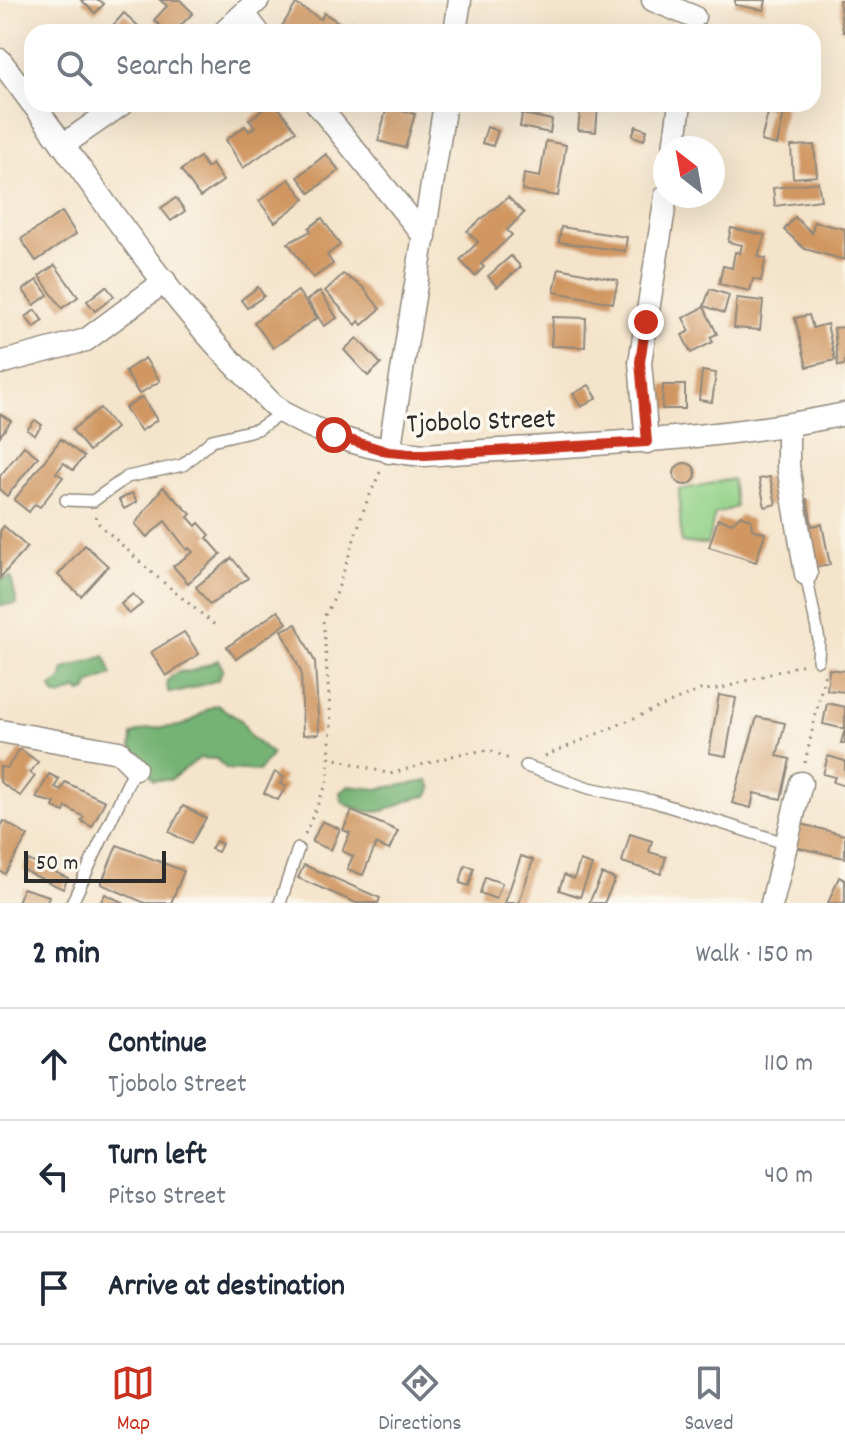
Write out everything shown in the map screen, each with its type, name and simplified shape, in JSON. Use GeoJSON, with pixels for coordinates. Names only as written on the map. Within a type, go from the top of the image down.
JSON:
{"type":"FeatureCollection","features":[{"type":"Feature","properties":{"kind":"street"},"geometry":{"type":"LineString","coordinates":[[456,24],[460,0]]}},
{"type":"Feature","properties":{"kind":"street"},"geometry":{"type":"LineString","coordinates":[[653,0],[695,16]]}},
{"type":"Feature","properties":{"kind":"street","name":"Tjobolo Street"},"geometry":{"type":"LineString","coordinates":[[0,60],[24,93]]}},
{"type":"Feature","properties":{"kind":"street","name":"Tjobolo Street"},"geometry":{"type":"LineString","coordinates":[[38,112],[165,281],[229,359],[283,412],[389,452],[424,455],[647,442],[788,426],[845,414]]}},
{"type":"Feature","properties":{"kind":"street"},"geometry":{"type":"LineString","coordinates":[[63,145],[110,112]]}},
{"type":"Feature","properties":{"kind":"street"},"geometry":{"type":"LineString","coordinates":[[323,112],[425,237]]}},
{"type":"Feature","properties":{"kind":"street"},"geometry":{"type":"LineString","coordinates":[[389,452],[444,112]]}},
{"type":"Feature","properties":{"kind":"street"},"geometry":{"type":"LineString","coordinates":[[676,136],[679,112]]}},
{"type":"Feature","properties":{"kind":"street"},"geometry":{"type":"LineString","coordinates":[[647,442],[640,362],[664,208]]}},
{"type":"Feature","properties":{"kind":"street"},"geometry":{"type":"LineString","coordinates":[[0,363],[31,358],[86,340],[165,281]]}},
{"type":"Feature","properties":{"kind":"street"},"geometry":{"type":"LineString","coordinates":[[788,426],[788,466],[806,574]]}},
{"type":"Feature","properties":{"kind":"street"},"geometry":{"type":"LineString","coordinates":[[0,731],[119,752],[135,768]]}},
{"type":"Feature","properties":{"kind":"street"},"geometry":{"type":"LineString","coordinates":[[772,903],[789,845],[801,783]]}},
{"type":"Feature","properties":{"kind":"lane"},"geometry":{"type":"LineString","coordinates":[[66,500],[93,501],[127,477],[183,465],[212,440],[258,429],[283,412]]}},
{"type":"Feature","properties":{"kind":"lane"},"geometry":{"type":"LineString","coordinates":[[806,574],[819,640],[818,660]]}},
{"type":"Feature","properties":{"kind":"lane"},"geometry":{"type":"LineString","coordinates":[[526,766],[589,788],[652,801],[789,845]]}},
{"type":"Feature","properties":{"kind":"lane"},"geometry":{"type":"LineString","coordinates":[[72,903],[135,768]]}},
{"type":"Feature","properties":{"kind":"lane"},"geometry":{"type":"LineString","coordinates":[[280,903],[298,849]]}},
{"type":"Feature","properties":{"kind":"path"},"geometry":{"type":"LineString","coordinates":[[298,849],[328,780],[331,723],[323,619],[336,595],[365,506],[389,452]]}},
{"type":"Feature","properties":{"kind":"path"},"geometry":{"type":"LineString","coordinates":[[93,501],[96,521],[216,626]]}},
{"type":"Feature","properties":{"kind":"path"},"geometry":{"type":"LineString","coordinates":[[329,757],[390,774],[459,754],[490,750],[526,766],[569,743],[700,690],[719,689],[818,660],[827,662],[801,783]]}},
{"type":"Feature","properties":{"kind":"green space"},"geometry":{"type":"Polygon","coordinates":[[[732,479],[736,507],[715,514],[707,544],[681,543],[679,490],[732,479]]]}},
{"type":"Feature","properties":{"kind":"green space"},"geometry":{"type":"Polygon","coordinates":[[[11,577],[17,604],[0,605],[0,579],[11,577]]]}},
{"type":"Feature","properties":{"kind":"green space"},"geometry":{"type":"Polygon","coordinates":[[[105,656],[112,675],[89,684],[88,690],[81,693],[77,689],[60,697],[54,694],[51,687],[61,680],[64,669],[105,656]]]}},
{"type":"Feature","properties":{"kind":"green space"},"geometry":{"type":"Polygon","coordinates":[[[218,660],[223,669],[218,680],[180,692],[168,692],[167,681],[177,672],[192,671],[218,660]]]}},
{"type":"Feature","properties":{"kind":"green space"},"geometry":{"type":"Polygon","coordinates":[[[217,705],[242,721],[250,736],[272,754],[259,771],[227,769],[216,759],[200,758],[170,780],[154,780],[131,747],[132,735],[144,730],[183,725],[217,705]]]}},
{"type":"Feature","properties":{"kind":"green space"},"geometry":{"type":"Polygon","coordinates":[[[428,781],[432,788],[427,796],[376,812],[355,808],[341,799],[340,792],[349,786],[376,789],[428,781]]]}},
{"type":"Feature","properties":{"kind":"building"},"geometry":{"type":"Polygon","coordinates":[[[81,0],[99,0],[104,4],[95,13],[81,0]]]}},
{"type":"Feature","properties":{"kind":"building"},"geometry":{"type":"Polygon","coordinates":[[[160,0],[180,0],[193,13],[182,24],[158,24],[154,20],[167,6],[160,0]]]}},
{"type":"Feature","properties":{"kind":"building"},"geometry":{"type":"Polygon","coordinates":[[[735,0],[766,0],[764,10],[735,5],[735,0]]]}},
{"type":"Feature","properties":{"kind":"building"},"geometry":{"type":"Polygon","coordinates":[[[839,0],[845,0],[845,32],[843,32],[839,0]]]}},
{"type":"Feature","properties":{"kind":"building"},"geometry":{"type":"Polygon","coordinates":[[[296,4],[321,19],[324,13],[341,24],[283,24],[296,4]]]}},
{"type":"Feature","properties":{"kind":"building"},"geometry":{"type":"Polygon","coordinates":[[[124,13],[136,24],[114,24],[124,13]]]}},
{"type":"Feature","properties":{"kind":"building"},"geometry":{"type":"Polygon","coordinates":[[[260,112],[282,112],[296,131],[243,168],[226,140],[245,126],[249,131],[255,127],[249,120],[260,112]]]}},
{"type":"Feature","properties":{"kind":"building"},"geometry":{"type":"Polygon","coordinates":[[[386,112],[415,114],[405,148],[378,141],[386,112]]]}},
{"type":"Feature","properties":{"kind":"building"},"geometry":{"type":"Polygon","coordinates":[[[580,112],[598,112],[596,132],[578,130],[580,112]]]}},
{"type":"Feature","properties":{"kind":"building"},"geometry":{"type":"Polygon","coordinates":[[[768,112],[784,112],[777,145],[761,141],[768,112]]]}},
{"type":"Feature","properties":{"kind":"building"},"geometry":{"type":"Polygon","coordinates":[[[522,114],[552,120],[550,133],[520,127],[522,114]]]}},
{"type":"Feature","properties":{"kind":"building"},"geometry":{"type":"Polygon","coordinates":[[[636,126],[647,130],[644,140],[632,136],[636,126]]]}},
{"type":"Feature","properties":{"kind":"building"},"geometry":{"type":"Polygon","coordinates":[[[487,127],[498,131],[493,146],[482,143],[487,127]]]}},
{"type":"Feature","properties":{"kind":"building"},"geometry":{"type":"Polygon","coordinates":[[[546,141],[566,145],[558,196],[522,190],[524,174],[540,177],[546,141]]]}},
{"type":"Feature","properties":{"kind":"building"},"geometry":{"type":"Polygon","coordinates":[[[814,145],[817,176],[793,178],[791,146],[814,145]]]}},
{"type":"Feature","properties":{"kind":"building"},"geometry":{"type":"Polygon","coordinates":[[[326,154],[339,170],[310,193],[298,177],[326,154]]]}},
{"type":"Feature","properties":{"kind":"building"},"geometry":{"type":"Polygon","coordinates":[[[200,157],[207,168],[212,164],[223,181],[200,197],[181,170],[200,157]]]}},
{"type":"Feature","properties":{"kind":"building"},"geometry":{"type":"Polygon","coordinates":[[[289,179],[305,199],[275,222],[259,201],[289,179]]]}},
{"type":"Feature","properties":{"kind":"building"},"geometry":{"type":"Polygon","coordinates":[[[818,182],[821,200],[775,206],[773,188],[818,182]]]}},
{"type":"Feature","properties":{"kind":"building"},"geometry":{"type":"Polygon","coordinates":[[[508,197],[524,213],[507,230],[512,235],[481,264],[484,267],[475,276],[460,260],[478,242],[467,231],[508,197]]]}},
{"type":"Feature","properties":{"kind":"building"},"geometry":{"type":"Polygon","coordinates":[[[176,198],[185,211],[171,221],[161,208],[176,198]]]}},
{"type":"Feature","properties":{"kind":"building"},"geometry":{"type":"Polygon","coordinates":[[[62,212],[76,234],[36,261],[21,239],[62,212]]]}},
{"type":"Feature","properties":{"kind":"building"},"geometry":{"type":"Polygon","coordinates":[[[795,217],[812,233],[814,222],[845,229],[845,260],[805,249],[784,230],[795,217]]]}},
{"type":"Feature","properties":{"kind":"building"},"geometry":{"type":"Polygon","coordinates":[[[322,218],[340,245],[327,255],[333,264],[313,278],[288,243],[311,231],[309,228],[322,218]]]}},
{"type":"Feature","properties":{"kind":"building"},"geometry":{"type":"Polygon","coordinates":[[[561,227],[627,237],[625,251],[559,242],[561,227]]]}},
{"type":"Feature","properties":{"kind":"building"},"geometry":{"type":"Polygon","coordinates":[[[731,228],[765,235],[758,257],[766,258],[761,281],[753,279],[750,291],[719,284],[723,266],[732,268],[735,252],[740,253],[742,245],[728,242],[731,228]]]}},
{"type":"Feature","properties":{"kind":"building"},"geometry":{"type":"Polygon","coordinates":[[[511,256],[521,267],[497,287],[488,276],[511,256]]]}},
{"type":"Feature","properties":{"kind":"building"},"geometry":{"type":"Polygon","coordinates":[[[55,265],[78,297],[62,308],[39,276],[55,265]]]}},
{"type":"Feature","properties":{"kind":"building"},"geometry":{"type":"Polygon","coordinates":[[[559,268],[618,280],[613,303],[554,292],[559,268]]]}},
{"type":"Feature","properties":{"kind":"building"},"geometry":{"type":"Polygon","coordinates":[[[343,274],[363,287],[380,309],[362,325],[359,321],[356,325],[325,291],[343,274]]]}},
{"type":"Feature","properties":{"kind":"building"},"geometry":{"type":"Polygon","coordinates":[[[37,280],[48,295],[34,305],[23,290],[37,280]]]}},
{"type":"Feature","properties":{"kind":"building"},"geometry":{"type":"Polygon","coordinates":[[[106,286],[114,296],[95,311],[87,301],[106,286]]]}},
{"type":"Feature","properties":{"kind":"building"},"geometry":{"type":"Polygon","coordinates":[[[258,287],[264,296],[247,308],[241,300],[258,287]]]}},
{"type":"Feature","properties":{"kind":"building"},"geometry":{"type":"Polygon","coordinates":[[[710,289],[729,295],[724,313],[704,306],[710,289]]]}},
{"type":"Feature","properties":{"kind":"building"},"geometry":{"type":"Polygon","coordinates":[[[298,291],[317,318],[273,348],[254,322],[298,291]]]}},
{"type":"Feature","properties":{"kind":"building"},"geometry":{"type":"Polygon","coordinates":[[[320,291],[337,318],[324,326],[307,300],[320,291]]]}},
{"type":"Feature","properties":{"kind":"building"},"geometry":{"type":"Polygon","coordinates":[[[737,298],[763,301],[760,330],[734,328],[737,298]]]}},
{"type":"Feature","properties":{"kind":"building"},"geometry":{"type":"Polygon","coordinates":[[[704,307],[717,334],[710,337],[713,342],[691,353],[682,335],[690,331],[683,318],[704,307]]]}},
{"type":"Feature","properties":{"kind":"building"},"geometry":{"type":"Polygon","coordinates":[[[35,310],[43,321],[34,328],[26,317],[35,310]]]}},
{"type":"Feature","properties":{"kind":"building"},"geometry":{"type":"Polygon","coordinates":[[[809,315],[813,328],[827,324],[835,360],[807,367],[795,318],[809,315]]]}},
{"type":"Feature","properties":{"kind":"building"},"geometry":{"type":"Polygon","coordinates":[[[553,317],[586,318],[585,347],[551,346],[553,317]]]}},
{"type":"Feature","properties":{"kind":"building"},"geometry":{"type":"Polygon","coordinates":[[[845,327],[845,365],[838,366],[834,328],[845,327]]]}},
{"type":"Feature","properties":{"kind":"building"},"geometry":{"type":"Polygon","coordinates":[[[357,338],[381,364],[368,376],[344,350],[357,338]]]}},
{"type":"Feature","properties":{"kind":"building"},"geometry":{"type":"Polygon","coordinates":[[[145,358],[160,381],[139,394],[125,371],[145,358]]]}},
{"type":"Feature","properties":{"kind":"building"},"geometry":{"type":"Polygon","coordinates":[[[702,371],[716,373],[712,402],[699,400],[702,371]]]}},
{"type":"Feature","properties":{"kind":"building"},"geometry":{"type":"Polygon","coordinates":[[[589,385],[597,398],[581,407],[573,394],[589,385]]]}},
{"type":"Feature","properties":{"kind":"building"},"geometry":{"type":"Polygon","coordinates":[[[663,385],[685,385],[685,409],[662,409],[663,385]]]}},
{"type":"Feature","properties":{"kind":"building"},"geometry":{"type":"Polygon","coordinates":[[[142,397],[157,420],[141,431],[125,408],[142,397]]]}},
{"type":"Feature","properties":{"kind":"building"},"geometry":{"type":"Polygon","coordinates":[[[100,408],[116,428],[89,451],[72,430],[100,408]]]}},
{"type":"Feature","properties":{"kind":"building"},"geometry":{"type":"Polygon","coordinates":[[[0,414],[11,421],[0,436],[0,414]]]}},
{"type":"Feature","properties":{"kind":"building"},"geometry":{"type":"Polygon","coordinates":[[[35,420],[42,425],[35,435],[27,430],[35,420]]]}},
{"type":"Feature","properties":{"kind":"building"},"geometry":{"type":"Polygon","coordinates":[[[61,439],[84,457],[73,470],[64,463],[56,473],[63,477],[40,507],[35,504],[29,512],[14,500],[61,439]]]}},
{"type":"Feature","properties":{"kind":"building"},"geometry":{"type":"Polygon","coordinates":[[[24,446],[38,457],[7,496],[0,490],[0,476],[24,446]]]}},
{"type":"Feature","properties":{"kind":"building"},"geometry":{"type":"Polygon","coordinates":[[[685,463],[693,466],[696,474],[693,482],[685,485],[677,482],[674,474],[677,466],[685,463]]]}},
{"type":"Feature","properties":{"kind":"building"},"geometry":{"type":"Polygon","coordinates":[[[770,477],[776,504],[765,507],[759,479],[770,477]]]}},
{"type":"Feature","properties":{"kind":"building"},"geometry":{"type":"Polygon","coordinates":[[[163,487],[191,514],[188,517],[196,526],[199,523],[210,535],[207,538],[221,554],[188,583],[173,566],[193,552],[189,548],[187,550],[165,521],[147,537],[135,524],[163,487]]]}},
{"type":"Feature","properties":{"kind":"building"},"geometry":{"type":"Polygon","coordinates":[[[132,493],[137,502],[124,509],[119,500],[132,493]]]}},
{"type":"Feature","properties":{"kind":"building"},"geometry":{"type":"Polygon","coordinates":[[[807,499],[812,526],[822,524],[830,565],[811,568],[798,500],[807,499]]]}},
{"type":"Feature","properties":{"kind":"building"},"geometry":{"type":"Polygon","coordinates":[[[741,515],[751,520],[752,529],[765,533],[756,562],[709,547],[718,519],[732,523],[741,515]]]}},
{"type":"Feature","properties":{"kind":"building"},"geometry":{"type":"Polygon","coordinates":[[[4,526],[27,547],[0,578],[0,531],[4,526]]]}},
{"type":"Feature","properties":{"kind":"building"},"geometry":{"type":"Polygon","coordinates":[[[85,545],[108,566],[81,596],[58,575],[85,545]]]}},
{"type":"Feature","properties":{"kind":"building"},"geometry":{"type":"Polygon","coordinates":[[[232,558],[248,578],[210,605],[196,587],[232,558]]]}},
{"type":"Feature","properties":{"kind":"building"},"geometry":{"type":"Polygon","coordinates":[[[133,594],[142,604],[129,614],[121,604],[133,594]]]}},
{"type":"Feature","properties":{"kind":"building"},"geometry":{"type":"Polygon","coordinates":[[[278,611],[287,623],[236,659],[227,647],[278,611]]]}},
{"type":"Feature","properties":{"kind":"building"},"geometry":{"type":"Polygon","coordinates":[[[296,624],[315,662],[319,734],[303,735],[301,672],[282,630],[296,624]]]}},
{"type":"Feature","properties":{"kind":"building"},"geometry":{"type":"Polygon","coordinates":[[[184,632],[199,654],[166,676],[151,652],[184,632]]]}},
{"type":"Feature","properties":{"kind":"building"},"geometry":{"type":"Polygon","coordinates":[[[829,669],[845,671],[845,692],[827,690],[829,669]]]}},
{"type":"Feature","properties":{"kind":"building"},"geometry":{"type":"Polygon","coordinates":[[[719,695],[736,698],[726,756],[709,753],[719,695]]]}},
{"type":"Feature","properties":{"kind":"building"},"geometry":{"type":"Polygon","coordinates":[[[827,703],[845,707],[845,729],[823,724],[827,703]]]}},
{"type":"Feature","properties":{"kind":"building"},"geometry":{"type":"Polygon","coordinates":[[[757,717],[785,723],[777,756],[790,759],[781,799],[754,793],[751,808],[732,803],[757,717]]]}},
{"type":"Feature","properties":{"kind":"building"},"geometry":{"type":"Polygon","coordinates":[[[20,749],[38,762],[30,773],[35,776],[20,796],[0,782],[0,767],[7,768],[20,749]]]}},
{"type":"Feature","properties":{"kind":"building"},"geometry":{"type":"Polygon","coordinates":[[[828,756],[845,761],[845,786],[833,782],[835,777],[823,774],[828,756]]]}},
{"type":"Feature","properties":{"kind":"building"},"geometry":{"type":"Polygon","coordinates":[[[275,772],[284,777],[280,784],[286,786],[278,800],[264,793],[275,772]]]}},
{"type":"Feature","properties":{"kind":"building"},"geometry":{"type":"Polygon","coordinates":[[[49,774],[59,779],[55,787],[61,790],[65,782],[105,801],[92,827],[81,821],[84,817],[66,807],[64,812],[53,807],[55,803],[36,798],[49,774]]]}},
{"type":"Feature","properties":{"kind":"building"},"geometry":{"type":"Polygon","coordinates":[[[183,806],[206,818],[191,844],[169,832],[183,806]]]}},
{"type":"Feature","properties":{"kind":"building"},"geometry":{"type":"Polygon","coordinates":[[[352,811],[398,831],[389,850],[376,844],[363,875],[347,869],[353,856],[342,851],[350,833],[343,830],[352,811]]]}},
{"type":"Feature","properties":{"kind":"building"},"geometry":{"type":"Polygon","coordinates":[[[4,821],[28,836],[5,874],[0,871],[0,828],[4,821]]]}},
{"type":"Feature","properties":{"kind":"building"},"geometry":{"type":"Polygon","coordinates":[[[322,821],[340,829],[331,850],[312,842],[322,821]]]}},
{"type":"Feature","properties":{"kind":"building"},"geometry":{"type":"Polygon","coordinates":[[[801,824],[845,835],[845,858],[795,847],[801,824]]]}},
{"type":"Feature","properties":{"kind":"building"},"geometry":{"type":"Polygon","coordinates":[[[630,834],[652,841],[649,852],[666,857],[661,874],[622,862],[630,834]]]}},
{"type":"Feature","properties":{"kind":"building"},"geometry":{"type":"Polygon","coordinates":[[[216,841],[222,844],[218,852],[211,849],[216,841]]]}},
{"type":"Feature","properties":{"kind":"building"},"geometry":{"type":"Polygon","coordinates":[[[117,845],[184,871],[171,903],[145,903],[101,884],[117,845]]]}},
{"type":"Feature","properties":{"kind":"building"},"geometry":{"type":"Polygon","coordinates":[[[521,856],[533,860],[519,903],[505,903],[521,856]]]}},
{"type":"Feature","properties":{"kind":"building"},"geometry":{"type":"Polygon","coordinates":[[[28,860],[68,878],[63,889],[23,870],[28,860]]]}},
{"type":"Feature","properties":{"kind":"building"},"geometry":{"type":"Polygon","coordinates":[[[580,861],[592,865],[580,897],[559,890],[564,875],[574,879],[580,861]]]}},
{"type":"Feature","properties":{"kind":"building"},"geometry":{"type":"Polygon","coordinates":[[[304,865],[380,898],[378,903],[356,903],[298,878],[304,865]]]}},
{"type":"Feature","properties":{"kind":"building"},"geometry":{"type":"Polygon","coordinates":[[[465,865],[474,868],[469,886],[460,883],[465,865]]]}},
{"type":"Feature","properties":{"kind":"building"},"geometry":{"type":"Polygon","coordinates":[[[602,874],[615,879],[604,903],[589,903],[602,874]]]}},
{"type":"Feature","properties":{"kind":"building"},"geometry":{"type":"Polygon","coordinates":[[[485,877],[502,883],[496,899],[480,893],[485,877]]]}},
{"type":"Feature","properties":{"kind":"building"},"geometry":{"type":"Polygon","coordinates":[[[839,877],[845,880],[845,903],[828,903],[839,877]]]}},
{"type":"Feature","properties":{"kind":"building"},"geometry":{"type":"Polygon","coordinates":[[[23,888],[49,896],[47,903],[18,903],[23,888]]]}},
{"type":"Feature","properties":{"kind":"building"},"geometry":{"type":"Polygon","coordinates":[[[105,894],[124,903],[100,903],[105,894]]]}},
{"type":"Feature","properties":{"kind":"route"},"geometry":{"type":"LineString","coordinates":[[334,435],[389,452],[424,455],[647,442],[640,362],[646,322]]}}]}
